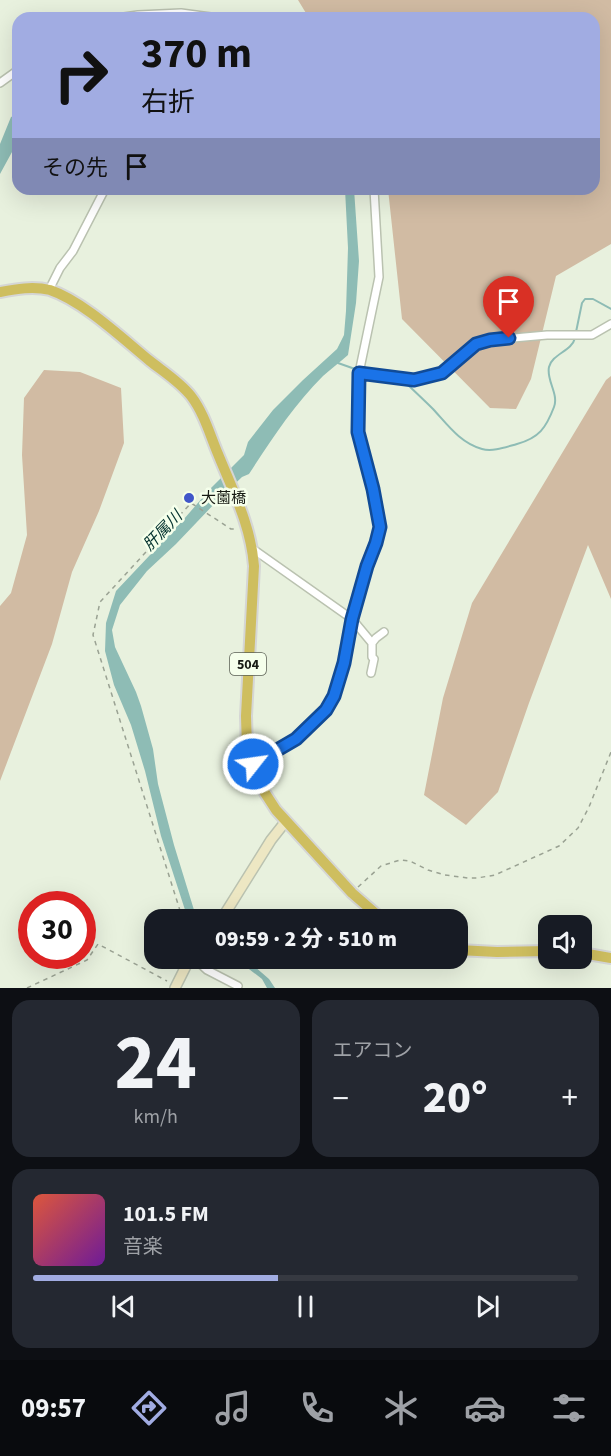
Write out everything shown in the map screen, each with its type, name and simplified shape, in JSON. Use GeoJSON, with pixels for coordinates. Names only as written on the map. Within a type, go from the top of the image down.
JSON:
{"type":"FeatureCollection","features":[{"type":"Feature","properties":{"kind":"highway","name":"504"},"geometry":{"type":"LineString","coordinates":[[0,291],[25,288],[49,290],[73,302],[113,330],[168,374],[191,396],[201,411],[237,500],[253,549],[246,716],[247,748],[265,792],[276,810],[352,893],[370,909]]}},
{"type":"Feature","properties":{"kind":"highway"},"geometry":{"type":"LineString","coordinates":[[468,951],[538,951]]}},
{"type":"Feature","properties":{"kind":"highway"},"geometry":{"type":"LineString","coordinates":[[592,955],[611,958]]}},
{"type":"Feature","properties":{"kind":"main road"},"geometry":{"type":"LineString","coordinates":[[227,909],[271,840],[286,821]]}},
{"type":"Feature","properties":{"kind":"main road"},"geometry":{"type":"LineString","coordinates":[[176,987],[186,969]]}},
{"type":"Feature","properties":{"kind":"street"},"geometry":{"type":"LineString","coordinates":[[49,290],[60,268],[73,251],[102,195]]}},
{"type":"Feature","properties":{"kind":"street"},"geometry":{"type":"LineString","coordinates":[[253,764],[296,739],[326,710],[334,696],[344,663],[352,619],[380,527],[358,432],[359,373],[379,277],[374,195]]}},
{"type":"Feature","properties":{"kind":"street"},"geometry":{"type":"LineString","coordinates":[[359,373],[414,380],[442,373],[476,344],[490,340],[592,334],[611,324]]}},
{"type":"Feature","properties":{"kind":"street"},"geometry":{"type":"LineString","coordinates":[[253,549],[352,619],[372,644]]}},
{"type":"Feature","properties":{"kind":"street"},"geometry":{"type":"LineString","coordinates":[[371,673],[374,659],[372,644],[384,632]]}},
{"type":"Feature","properties":{"kind":"street"},"geometry":{"type":"LineString","coordinates":[[207,969],[230,985],[238,986]]}},
{"type":"Feature","properties":{"kind":"path"},"geometry":{"type":"LineString","coordinates":[[180,909],[93,635],[100,602],[191,503],[231,529],[247,528]]}},
{"type":"Feature","properties":{"kind":"path"},"geometry":{"type":"LineString","coordinates":[[358,888],[381,866],[400,860],[410,861],[445,875],[477,878],[495,875],[559,846],[578,828],[611,752]]}},
{"type":"Feature","properties":{"kind":"path"},"geometry":{"type":"LineString","coordinates":[[27,988],[87,960],[98,944],[176,987]]}},
{"type":"Feature","properties":{"kind":"shaded area"},"geometry":{"type":"Polygon","coordinates":[[[298,0],[611,0],[611,244],[556,276],[531,379],[516,409],[490,408],[402,319],[389,195],[600,195],[600,12],[305,12],[298,0]]]}},
{"type":"Feature","properties":{"kind":"shaded area"},"geometry":{"type":"Polygon","coordinates":[[[44,370],[80,372],[121,388],[124,443],[99,511],[72,572],[52,644],[0,781],[0,606],[11,593],[27,535],[22,455],[24,398],[44,370]]]}},
{"type":"Feature","properties":{"kind":"shaded area"},"geometry":{"type":"Polygon","coordinates":[[[611,376],[611,599],[588,545],[498,792],[466,825],[424,795],[443,698],[472,603],[606,380],[611,376]]]}},
{"type":"Feature","properties":{"kind":"water"},"geometry":{"type":"Polygon","coordinates":[[[11,117],[12,152],[0,174],[0,144],[11,117]]]}},
{"type":"Feature","properties":{"kind":"water"},"geometry":{"type":"Polygon","coordinates":[[[345,195],[354,195],[359,261],[356,303],[348,355],[323,376],[302,399],[249,474],[242,477],[147,571],[120,605],[112,630],[115,647],[136,692],[153,749],[158,784],[194,909],[185,909],[161,836],[131,725],[114,685],[105,651],[106,623],[116,591],[244,455],[248,442],[273,410],[337,349],[344,335],[348,248],[345,195]]]}},
{"type":"Feature","properties":{"kind":"water"},"geometry":{"type":"Polygon","coordinates":[[[249,969],[258,969],[275,988],[267,988],[262,979],[249,969]]]}},
{"type":"Feature","properties":{"kind":"waterway"},"geometry":{"type":"LineString","coordinates":[[576,332],[582,303],[585,299],[593,299],[611,309]]}},
{"type":"Feature","properties":{"kind":"waterway"},"geometry":{"type":"LineString","coordinates":[[403,380],[467,442],[486,450],[504,448],[531,439],[545,426],[555,402],[549,367],[575,338]]}},
{"type":"Feature","properties":{"kind":"waterway"},"geometry":{"type":"LineString","coordinates":[[338,363],[355,369],[396,375]]}},
{"type":"Feature","properties":{"kind":"place","name":"大薗橋"},"geometry":{"type":"Point","coordinates":[189,498]}},
{"type":"Feature","properties":{"kind":"route"},"geometry":{"type":"LineString","coordinates":[[253,764],[296,739],[326,710],[334,696],[344,663],[352,619],[380,527],[358,432],[359,373],[414,380],[442,373],[476,344],[509,338]]}},
{"type":"Feature","properties":{"kind":"water label","name":"肝属川"},"geometry":{"type":"Point","coordinates":[162,530]}}]}
